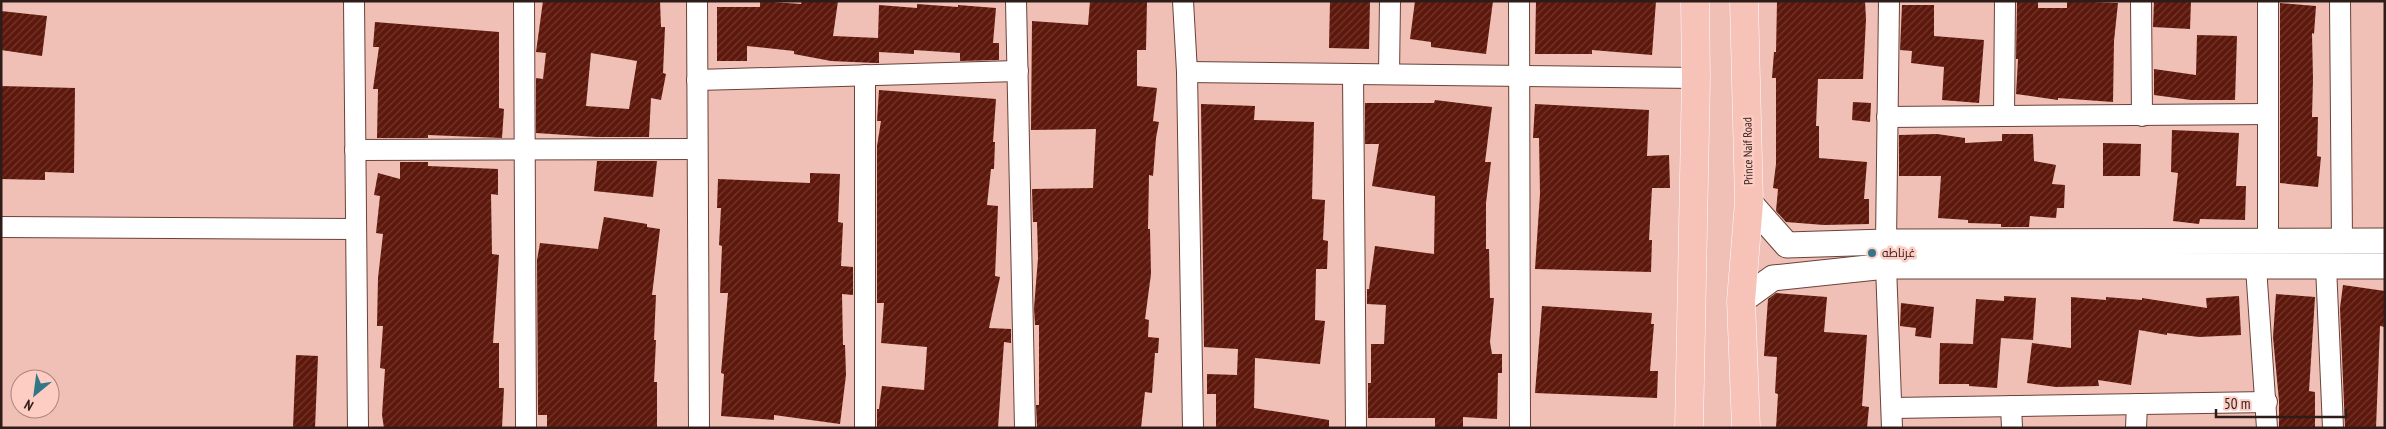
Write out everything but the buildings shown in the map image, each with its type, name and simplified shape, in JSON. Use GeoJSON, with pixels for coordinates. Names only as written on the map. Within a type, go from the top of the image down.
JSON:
{"type":"FeatureCollection","features":[{"type":"Feature","properties":{"kind":"main road"},"geometry":{"type":"LineString","coordinates":[[1689,428],[1696,78],[1695,1]]}},
{"type":"Feature","properties":{"kind":"main road","name":"Prince Naif Road"},"geometry":{"type":"LineString","coordinates":[[1733,428],[1749,202],[1744,1]]}},
{"type":"Feature","properties":{"kind":"main road"},"geometry":{"type":"LineString","coordinates":[[1692,283],[1704,428]]}},
{"type":"Feature","properties":{"kind":"main road","name":"Prince Naif Road"},"geometry":{"type":"LineString","coordinates":[[1741,301],[1746,428]]}},
{"type":"Feature","properties":{"kind":"street"},"geometry":{"type":"LineString","coordinates":[[354,1],[358,428]]}},
{"type":"Feature","properties":{"kind":"street"},"geometry":{"type":"LineString","coordinates":[[524,1],[526,428]]}},
{"type":"Feature","properties":{"kind":"street"},"geometry":{"type":"LineString","coordinates":[[697,1],[699,428]]}},
{"type":"Feature","properties":{"kind":"street"},"geometry":{"type":"LineString","coordinates":[[1016,1],[1025,428]]}},
{"type":"Feature","properties":{"kind":"street"},"geometry":{"type":"LineString","coordinates":[[1183,1],[1193,428]]}},
{"type":"Feature","properties":{"kind":"street"},"geometry":{"type":"LineString","coordinates":[[1389,74],[1390,1]]}},
{"type":"Feature","properties":{"kind":"street"},"geometry":{"type":"LineString","coordinates":[[1519,1],[1520,428]]}},
{"type":"Feature","properties":{"kind":"street"},"geometry":{"type":"LineString","coordinates":[[1889,1],[1886,254],[1892,418],[2011,406],[2267,402]]}},
{"type":"Feature","properties":{"kind":"street"},"geometry":{"type":"LineString","coordinates":[[2004,116],[2005,1]]}},
{"type":"Feature","properties":{"kind":"street"},"geometry":{"type":"LineString","coordinates":[[2141,1],[2142,116]]}},
{"type":"Feature","properties":{"kind":"street"},"geometry":{"type":"LineString","coordinates":[[2268,1],[2268,242]]}},
{"type":"Feature","properties":{"kind":"street"},"geometry":{"type":"LineString","coordinates":[[2340,1],[2342,241]]}},
{"type":"Feature","properties":{"kind":"street"},"geometry":{"type":"LineString","coordinates":[[696,80],[1018,71]]}},
{"type":"Feature","properties":{"kind":"street"},"geometry":{"type":"LineString","coordinates":[[1186,72],[1696,78]]}},
{"type":"Feature","properties":{"kind":"street"},"geometry":{"type":"LineString","coordinates":[[1353,74],[1356,428]]}},
{"type":"Feature","properties":{"kind":"street"},"geometry":{"type":"LineString","coordinates":[[865,75],[865,428]]}},
{"type":"Feature","properties":{"kind":"street"},"geometry":{"type":"LineString","coordinates":[[1888,117],[2268,114]]}},
{"type":"Feature","properties":{"kind":"street"},"geometry":{"type":"LineString","coordinates":[[355,150],[524,151],[697,148]]}},
{"type":"Feature","properties":{"kind":"street"},"geometry":{"type":"LineString","coordinates":[[1749,202],[1787,245],[1886,254],[2256,266],[2385,266]]}},
{"type":"Feature","properties":{"kind":"street"},"geometry":{"type":"LineString","coordinates":[[1,227],[356,229]]}},
{"type":"Feature","properties":{"kind":"street"},"geometry":{"type":"LineString","coordinates":[[1741,301],[1773,278],[1886,254],[2268,242],[2385,241]]}},
{"type":"Feature","properties":{"kind":"street"},"geometry":{"type":"LineString","coordinates":[[2256,266],[2267,402],[2267,428]]}},
{"type":"Feature","properties":{"kind":"street"},"geometry":{"type":"LineString","coordinates":[[2326,266],[2332,428]]}},
{"type":"Feature","properties":{"kind":"street"},"geometry":{"type":"LineString","coordinates":[[2136,404],[2136,428]]}},
{"type":"Feature","properties":{"kind":"street"},"geometry":{"type":"LineString","coordinates":[[2011,406],[2012,428]]}},
{"type":"Feature","properties":{"kind":"place","name":"غرناطه"},"geometry":{"type":"Point","coordinates":[1872,253]}}]}
